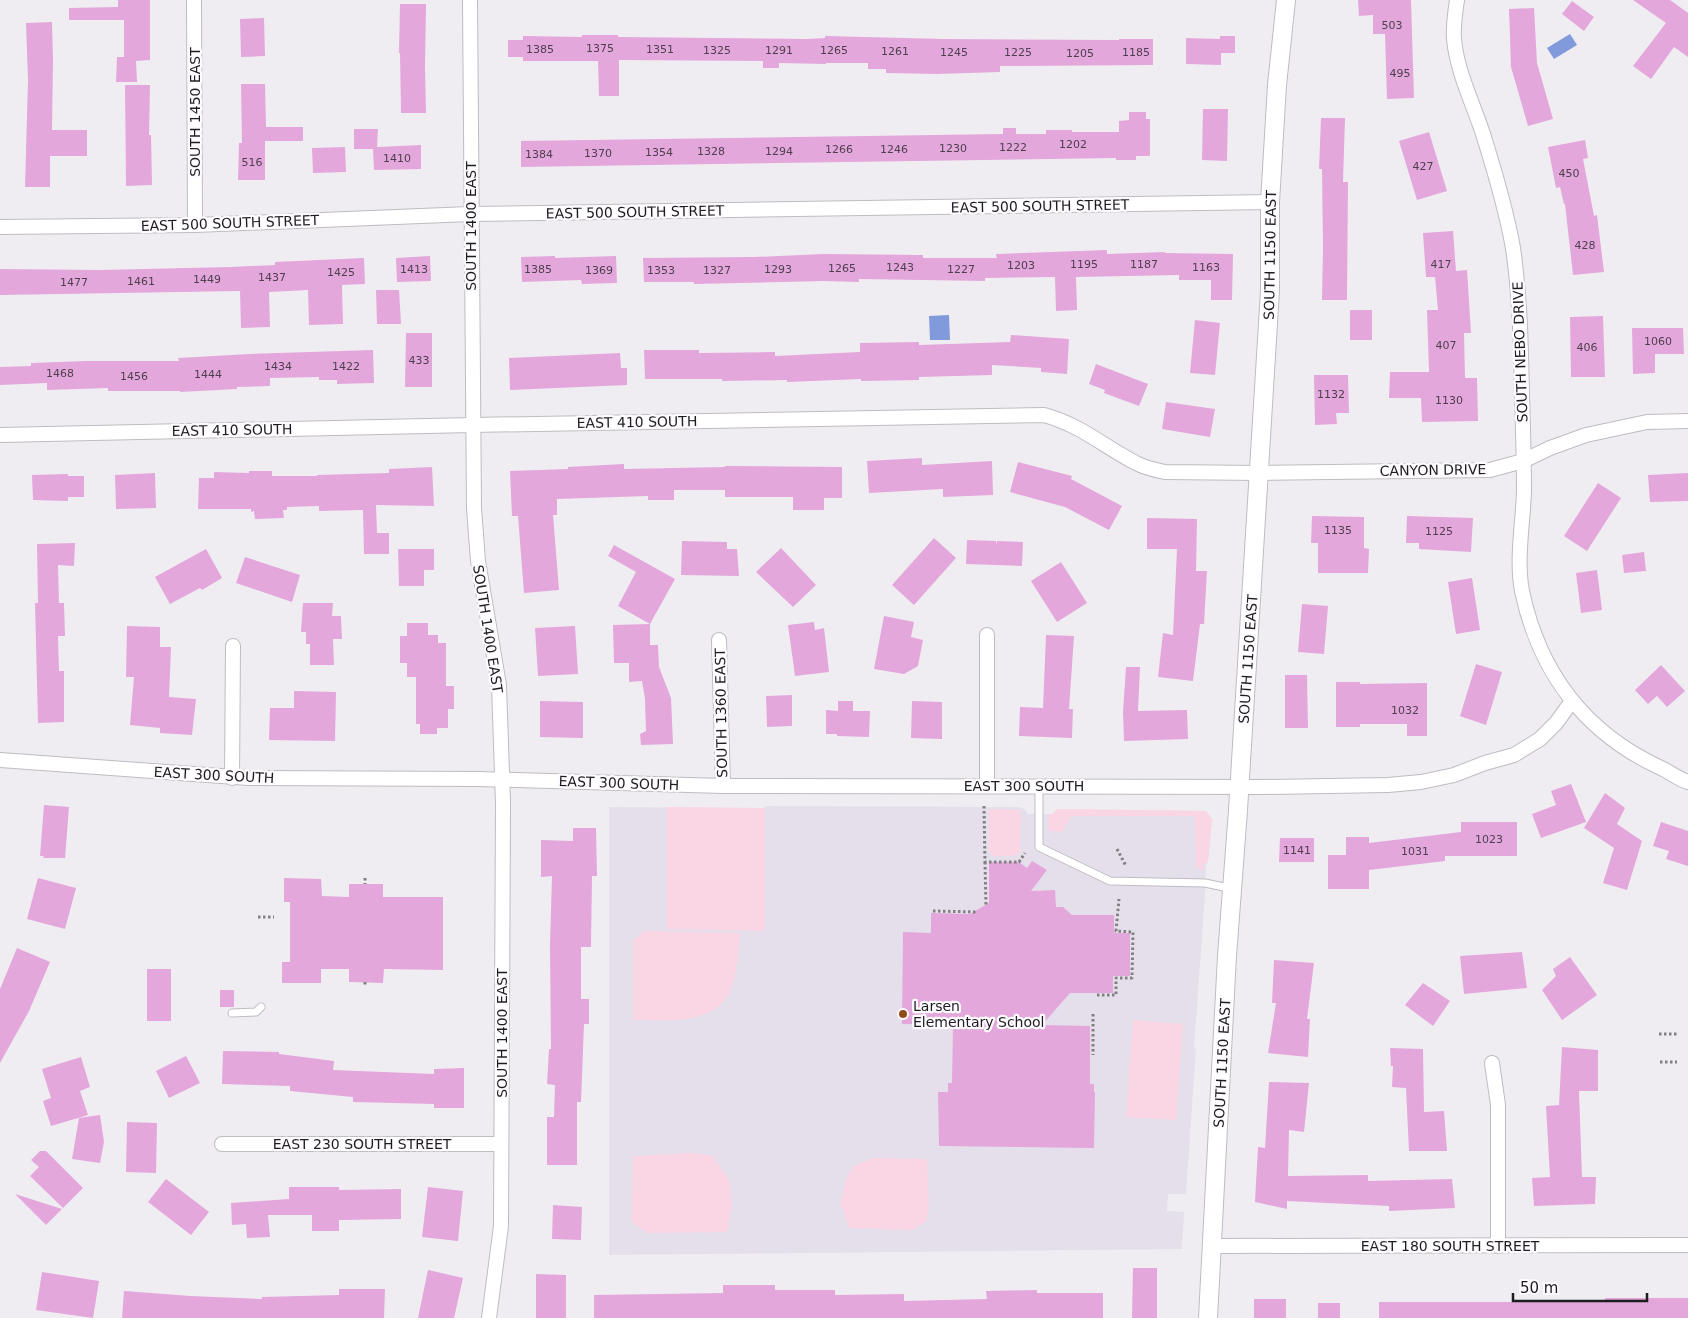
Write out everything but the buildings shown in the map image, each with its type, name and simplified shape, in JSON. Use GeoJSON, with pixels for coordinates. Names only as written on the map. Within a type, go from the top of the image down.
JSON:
{"type":"FeatureCollection","features":[{"type":"Feature","properties":{"kind":"street","name":"SOUTH 1450 EAST"},"geometry":{"type":"LineString","coordinates":[[194,0],[195,225]]}},
{"type":"Feature","properties":{"kind":"street","name":"SOUTH 1400 EAST"},"geometry":{"type":"LineString","coordinates":[[470,0],[470,214],[474,508],[478,561],[499,685],[502,780],[501,1226],[489,1318]]}},
{"type":"Feature","properties":{"kind":"street","name":"SOUTH 1150 EAST"},"geometry":{"type":"LineString","coordinates":[[1208,1318],[1227,956],[1260,473],[1270,291],[1270,202],[1277,86],[1286,0]]}},
{"type":"Feature","properties":{"kind":"street","name":"SOUTH NEBO DRIVE"},"geometry":{"type":"LineString","coordinates":[[1457,0],[1454,40],[1461,72],[1482,133],[1508,223],[1517,278],[1522,360],[1524,492],[1520,574],[1531,625],[1536,641],[1551,670],[1572,701],[1594,725],[1623,748],[1688,782]]}},
{"type":"Feature","properties":{"kind":"street","name":"EAST 500 SOUTH STREET"},"geometry":{"type":"LineString","coordinates":[[0,227],[195,225],[470,214],[1270,202]]}},
{"type":"Feature","properties":{"kind":"street","name":"EAST 410 SOUTH"},"geometry":{"type":"LineString","coordinates":[[0,435],[1044,416],[1072,424],[1137,464],[1151,469],[1165,472],[1260,473]]}},
{"type":"Feature","properties":{"kind":"street","name":"CANYON DRIVE"},"geometry":{"type":"LineString","coordinates":[[1260,473],[1490,470],[1523,461],[1550,448],[1586,435],[1647,422],[1688,421]]}},
{"type":"Feature","properties":{"kind":"street"},"geometry":{"type":"LineString","coordinates":[[987,635],[987,786]]}},
{"type":"Feature","properties":{"kind":"street","name":"SOUTH 1360 EAST"},"geometry":{"type":"LineString","coordinates":[[719,640],[723,786]]}},
{"type":"Feature","properties":{"kind":"street"},"geometry":{"type":"LineString","coordinates":[[232,778],[233,646]]}},
{"type":"Feature","properties":{"kind":"street","name":"EAST 300 SOUTH"},"geometry":{"type":"LineString","coordinates":[[0,760],[20,760],[232,778],[479,779],[723,786],[1388,785],[1421,782],[1454,775],[1514,755],[1540,739],[1556,723],[1572,701]]}},
{"type":"Feature","properties":{"kind":"street"},"geometry":{"type":"LineString","coordinates":[[1492,1063],[1498,1105],[1498,1246]]}},
{"type":"Feature","properties":{"kind":"street","name":"EAST 230 SOUTH STREET"},"geometry":{"type":"LineString","coordinates":[[222,1144],[501,1144]]}},
{"type":"Feature","properties":{"kind":"street","name":"EAST 180 SOUTH STREET"},"geometry":{"type":"LineString","coordinates":[[1212,1246],[1688,1245]]}},
{"type":"Feature","properties":{"kind":"lane"},"geometry":{"type":"LineString","coordinates":[[1039,787],[1039,847],[1110,881],[1197,883],[1233,888]]}},
{"type":"Feature","properties":{"kind":"lane"},"geometry":{"type":"LineString","coordinates":[[232,1013],[256,1012],[262,1007]]}},
{"type":"Feature","properties":{"kind":"path"},"geometry":{"type":"LineString","coordinates":[[984,806],[986,906]]}},
{"type":"Feature","properties":{"kind":"path"},"geometry":{"type":"LineString","coordinates":[[1117,849],[1126,866]]}},
{"type":"Feature","properties":{"kind":"path"},"geometry":{"type":"LineString","coordinates":[[985,862],[1019,862],[1025,853]]}},
{"type":"Feature","properties":{"kind":"path"},"geometry":{"type":"LineString","coordinates":[[366,878],[366,884]]}},
{"type":"Feature","properties":{"kind":"path"},"geometry":{"type":"LineString","coordinates":[[1097,995],[1116,996],[1116,978],[1132,978],[1133,932],[1116,931],[1119,899]]}},
{"type":"Feature","properties":{"kind":"path"},"geometry":{"type":"LineString","coordinates":[[933,911],[978,912]]}},
{"type":"Feature","properties":{"kind":"path"},"geometry":{"type":"LineString","coordinates":[[258,917],[274,917]]}},
{"type":"Feature","properties":{"kind":"path"},"geometry":{"type":"LineString","coordinates":[[1093,1014],[1093,1055]]}},
{"type":"Feature","properties":{"kind":"path"},"geometry":{"type":"LineString","coordinates":[[1659,1034],[1677,1034]]}},
{"type":"Feature","properties":{"kind":"path"},"geometry":{"type":"LineString","coordinates":[[1660,1062],[1677,1062]]}},
{"type":"Feature","properties":{"kind":"shaded area","name":"Larsen Elementary School"},"geometry":{"type":"Polygon","coordinates":[[[765,806],[1018,807],[1024,809],[1028,814],[1053,814],[1057,809],[1206,811],[1212,819],[1206,866],[1186,1194],[1168,1194],[1167,1211],[1184,1212],[1182,1249],[609,1255],[609,807],[764,808],[765,806]]]}},
{"type":"Feature","properties":{"kind":"shaded area"},"geometry":{"type":"Polygon","coordinates":[[[667,807],[765,808],[765,931],[667,929],[667,807]]]}},
{"type":"Feature","properties":{"kind":"shaded area"},"geometry":{"type":"Polygon","coordinates":[[[989,809],[1018,810],[1021,813],[1020,852],[1014,856],[993,856],[989,851],[989,809]]]}},
{"type":"Feature","properties":{"kind":"shaded area"},"geometry":{"type":"Polygon","coordinates":[[[1057,809],[1206,811],[1212,819],[1208,861],[1203,865],[1203,871],[1196,867],[1195,816],[1071,816],[1062,832],[1049,831],[1048,814],[1053,814],[1057,809]]]}},
{"type":"Feature","properties":{"kind":"shaded area"},"geometry":{"type":"Polygon","coordinates":[[[644,931],[740,933],[735,975],[729,992],[721,1004],[709,1013],[681,1020],[633,1020],[633,941],[644,931]]]}},
{"type":"Feature","properties":{"kind":"shaded area"},"geometry":{"type":"Polygon","coordinates":[[[1133,1020],[1183,1024],[1176,1120],[1126,1117],[1133,1020]]]}},
{"type":"Feature","properties":{"kind":"shaded area"},"geometry":{"type":"Polygon","coordinates":[[[692,1153],[713,1156],[729,1180],[732,1205],[727,1232],[647,1233],[632,1222],[633,1156],[692,1153]]]}},
{"type":"Feature","properties":{"kind":"shaded area"},"geometry":{"type":"Polygon","coordinates":[[[872,1158],[927,1159],[929,1208],[926,1221],[913,1230],[849,1228],[841,1204],[845,1182],[852,1167],[872,1158]]]}},
{"type":"Feature","properties":{"kind":"water"},"geometry":{"type":"Polygon","coordinates":[[[1570,34],[1577,45],[1554,59],[1547,48],[1570,34]]]}},
{"type":"Feature","properties":{"kind":"water"},"geometry":{"type":"Polygon","coordinates":[[[949,315],[950,340],[930,340],[929,316],[949,315]]]}},
{"type":"Feature","properties":{"kind":"place","name":"Larsen Elementary School"},"geometry":{"type":"Point","coordinates":[903,1014]}}]}
